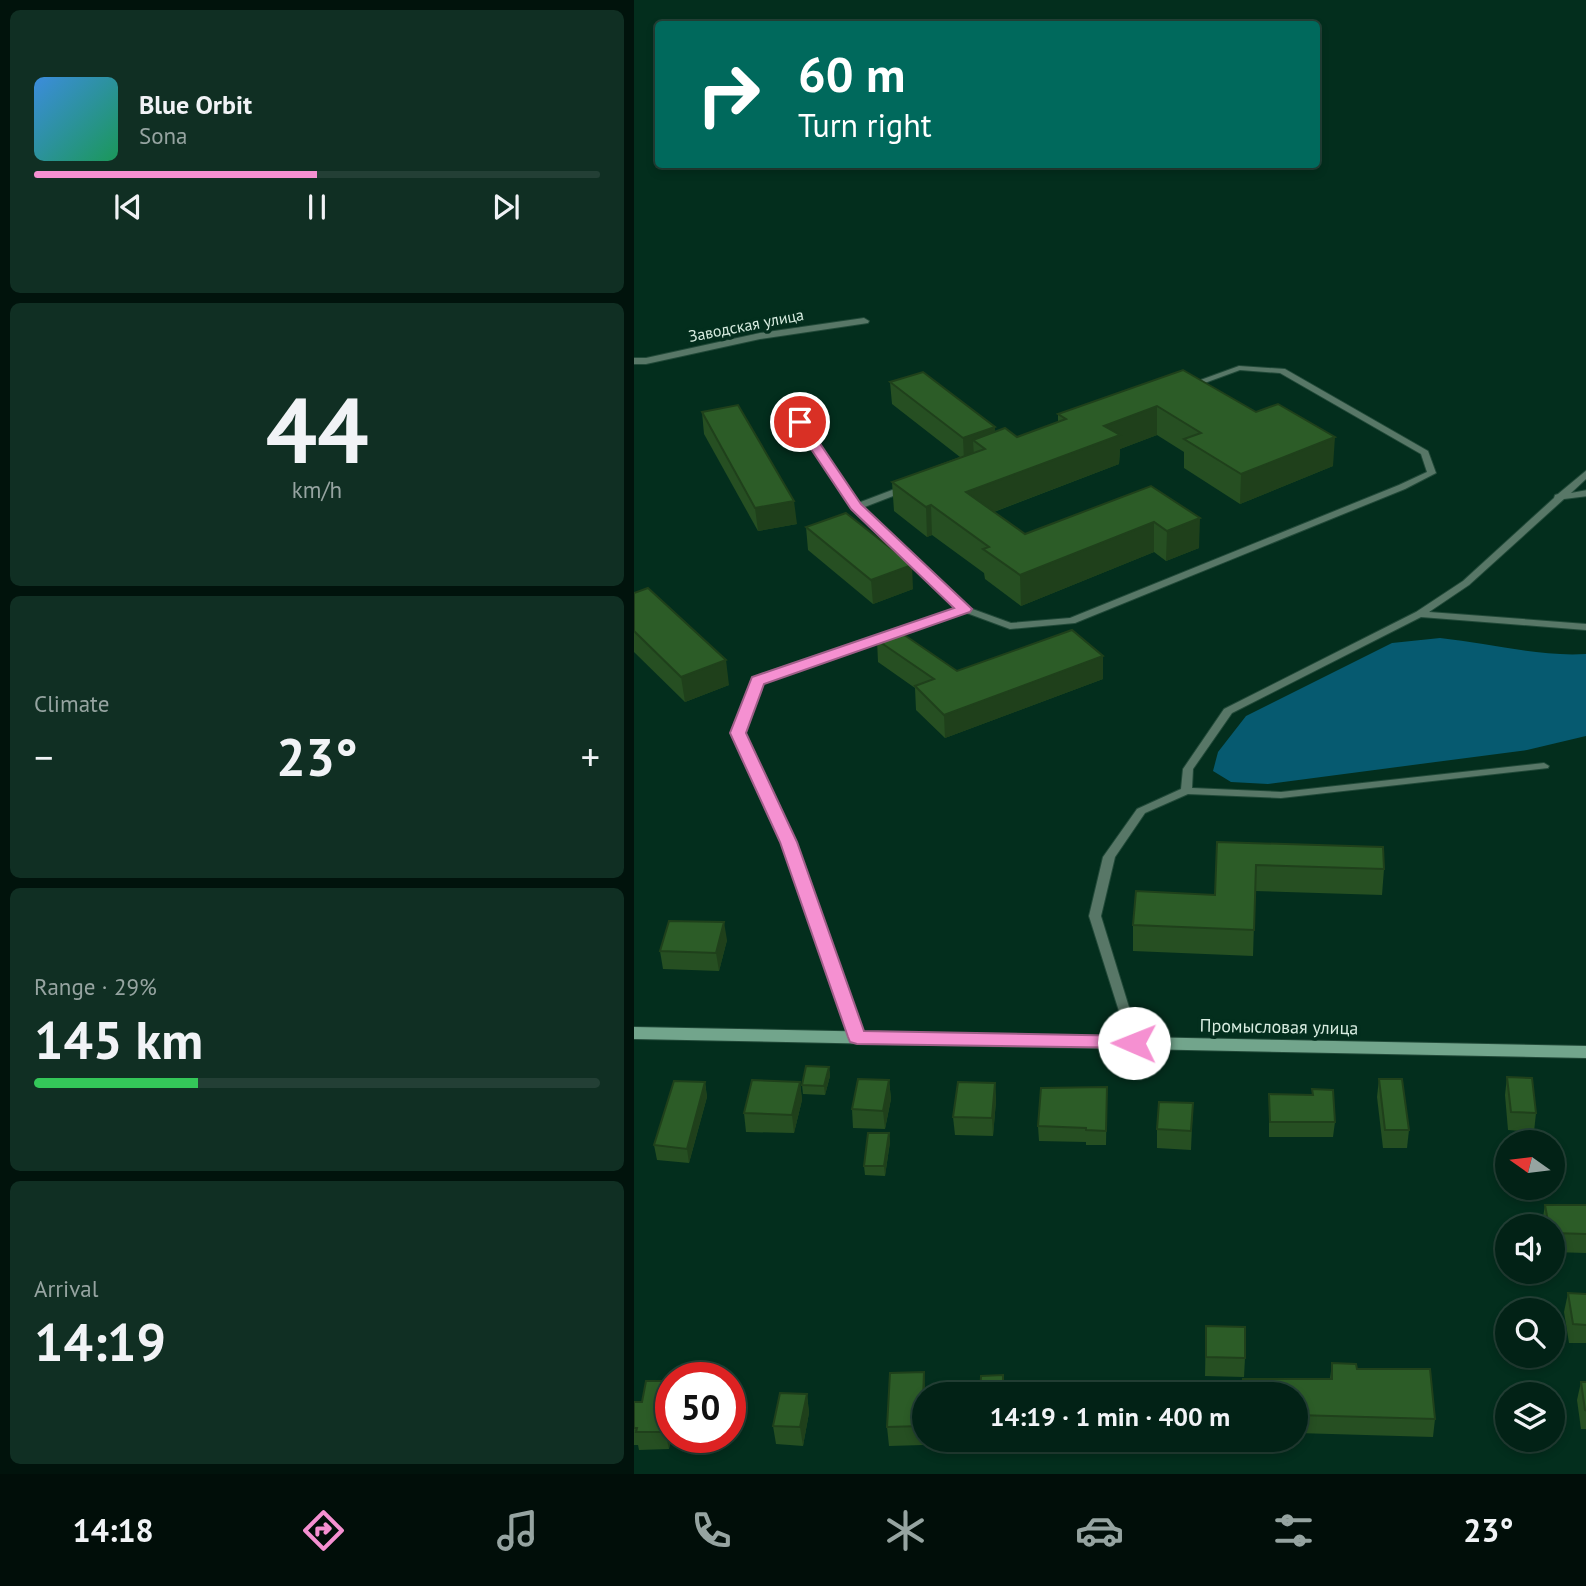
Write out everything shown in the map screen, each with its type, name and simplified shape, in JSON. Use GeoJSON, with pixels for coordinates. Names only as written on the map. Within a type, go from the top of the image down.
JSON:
{"type":"FeatureCollection","features":[{"type":"Feature","properties":{"kind":"main road","name":"Промысловая улица"},"geometry":{"type":"LineString","coordinates":[[634,1032],[1587,1052]]}},
{"type":"Feature","properties":{"kind":"street","name":"Заводская улица"},"geometry":{"type":"LineString","coordinates":[[634,361],[646,361],[760,336],[864,321]]}},
{"type":"Feature","properties":{"kind":"lane"},"geometry":{"type":"LineString","coordinates":[[800,422],[856,506],[964,609],[1010,626],[1072,621],[1431,473],[1425,453],[1282,371],[1239,368],[1174,390]]}},
{"type":"Feature","properties":{"kind":"lane"},"geometry":{"type":"LineString","coordinates":[[1186,791],[1188,769],[1228,711],[1419,614],[1466,583],[1587,473]]}},
{"type":"Feature","properties":{"kind":"lane"},"geometry":{"type":"LineString","coordinates":[[856,506],[919,483]]}},
{"type":"Feature","properties":{"kind":"lane"},"geometry":{"type":"LineString","coordinates":[[1558,497],[1587,493]]}},
{"type":"Feature","properties":{"kind":"lane"},"geometry":{"type":"LineString","coordinates":[[857,1037],[789,842],[738,733],[757,681],[964,609]]}},
{"type":"Feature","properties":{"kind":"lane"},"geometry":{"type":"LineString","coordinates":[[1419,614],[1587,627]]}},
{"type":"Feature","properties":{"kind":"lane"},"geometry":{"type":"LineString","coordinates":[[1134,1043],[1095,916],[1109,857],[1141,811],[1186,791],[1281,795],[1544,766]]}},
{"type":"Feature","properties":{"kind":"water"},"geometry":{"type":"Polygon","coordinates":[[[1440,638],[1532,652],[1586,654],[1586,736],[1527,750],[1268,784],[1231,782],[1213,771],[1218,752],[1246,716],[1392,643],[1440,638]]]}},
{"type":"Feature","properties":{"kind":"building"},"geometry":{"type":"Polygon","coordinates":[[[1183,370],[1256,412],[1278,404],[1335,437],[1241,474],[1184,439],[1201,433],[1157,406],[1104,426],[1120,435],[966,492],[1025,534],[1151,486],[1200,518],[1167,531],[1154,522],[1020,575],[983,549],[989,547],[931,505],[926,507],[892,482],[985,449],[973,440],[1005,428],[1017,437],[1066,419],[1058,414],[1183,370]]]}},
{"type":"Feature","properties":{"kind":"building"},"geometry":{"type":"Polygon","coordinates":[[[923,372],[995,427],[963,438],[890,382],[923,372]]]}},
{"type":"Feature","properties":{"kind":"building"},"geometry":{"type":"Polygon","coordinates":[[[738,405],[794,501],[755,508],[702,412],[738,405]]]}},
{"type":"Feature","properties":{"kind":"building"},"geometry":{"type":"Polygon","coordinates":[[[846,513],[912,565],[871,580],[806,527],[846,513]]]}},
{"type":"Feature","properties":{"kind":"building"},"geometry":{"type":"Polygon","coordinates":[[[648,588],[726,660],[681,677],[634,631],[634,593],[648,588]]]}},
{"type":"Feature","properties":{"kind":"building"},"geometry":{"type":"Polygon","coordinates":[[[897,630],[957,671],[1072,630],[1103,656],[944,715],[915,686],[934,679],[877,640],[897,630]]]}},
{"type":"Feature","properties":{"kind":"building"},"geometry":{"type":"Polygon","coordinates":[[[1217,842],[1383,847],[1384,869],[1256,865],[1254,930],[1133,925],[1136,891],[1215,895],[1217,842]]]}},
{"type":"Feature","properties":{"kind":"building"},"geometry":{"type":"Polygon","coordinates":[[[669,921],[724,922],[716,953],[660,951],[669,921]]]}},
{"type":"Feature","properties":{"kind":"building"},"geometry":{"type":"Polygon","coordinates":[[[806,1066],[829,1067],[824,1086],[802,1085],[806,1066]]]}},
{"type":"Feature","properties":{"kind":"building"},"geometry":{"type":"Polygon","coordinates":[[[1507,1077],[1532,1078],[1536,1113],[1511,1112],[1507,1077]]]}},
{"type":"Feature","properties":{"kind":"building"},"geometry":{"type":"Polygon","coordinates":[[[858,1079],[889,1080],[883,1111],[852,1109],[858,1079]]]}},
{"type":"Feature","properties":{"kind":"building"},"geometry":{"type":"Polygon","coordinates":[[[1379,1079],[1402,1079],[1409,1130],[1385,1130],[1379,1079]]]}},
{"type":"Feature","properties":{"kind":"building"},"geometry":{"type":"Polygon","coordinates":[[[752,1080],[800,1082],[792,1115],[744,1113],[752,1080]]]}},
{"type":"Feature","properties":{"kind":"building"},"geometry":{"type":"Polygon","coordinates":[[[674,1081],[705,1082],[687,1149],[654,1145],[674,1081]]]}},
{"type":"Feature","properties":{"kind":"building"},"geometry":{"type":"Polygon","coordinates":[[[958,1082],[995,1083],[992,1118],[953,1117],[958,1082]]]}},
{"type":"Feature","properties":{"kind":"building"},"geometry":{"type":"Polygon","coordinates":[[[1107,1087],[1106,1131],[1038,1126],[1041,1088],[1107,1087]]]}},
{"type":"Feature","properties":{"kind":"building"},"geometry":{"type":"Polygon","coordinates":[[[1312,1089],[1333,1090],[1335,1122],[1270,1122],[1269,1094],[1313,1095],[1312,1089]]]}},
{"type":"Feature","properties":{"kind":"building"},"geometry":{"type":"Polygon","coordinates":[[[1159,1102],[1193,1103],[1191,1131],[1157,1129],[1159,1102]]]}},
{"type":"Feature","properties":{"kind":"building"},"geometry":{"type":"Polygon","coordinates":[[[868,1133],[889,1133],[884,1166],[864,1166],[868,1133]]]}},
{"type":"Feature","properties":{"kind":"building"},"geometry":{"type":"Polygon","coordinates":[[[1545,1205],[1587,1205],[1587,1234],[1565,1233],[1565,1214],[1547,1214],[1545,1205]]]}},
{"type":"Feature","properties":{"kind":"building"},"geometry":{"type":"Polygon","coordinates":[[[1568,1293],[1587,1294],[1587,1325],[1573,1324],[1568,1293]]]}},
{"type":"Feature","properties":{"kind":"building"},"geometry":{"type":"Polygon","coordinates":[[[1206,1326],[1245,1327],[1245,1358],[1206,1357],[1206,1326]]]}},
{"type":"Feature","properties":{"kind":"building"},"geometry":{"type":"Polygon","coordinates":[[[1332,1363],[1356,1364],[1357,1369],[1430,1369],[1435,1419],[1308,1415],[1308,1382],[1243,1382],[1243,1379],[1332,1379],[1332,1363]]]}},
{"type":"Feature","properties":{"kind":"building"},"geometry":{"type":"Polygon","coordinates":[[[924,1372],[924,1382],[912,1382],[912,1426],[887,1427],[890,1373],[924,1372]]]}},
{"type":"Feature","properties":{"kind":"building"},"geometry":{"type":"Polygon","coordinates":[[[1003,1375],[1003,1382],[981,1382],[981,1376],[1003,1375]]]}},
{"type":"Feature","properties":{"kind":"building"},"geometry":{"type":"Polygon","coordinates":[[[646,1381],[655,1381],[655,1432],[636,1432],[637,1428],[634,1428],[634,1402],[642,1402],[646,1381]]]}},
{"type":"Feature","properties":{"kind":"building"},"geometry":{"type":"Polygon","coordinates":[[[1581,1382],[1587,1382],[1587,1411],[1585,1410],[1581,1382]]]}},
{"type":"Feature","properties":{"kind":"building"},"geometry":{"type":"Polygon","coordinates":[[[780,1393],[807,1394],[800,1427],[773,1426],[780,1393]]]}},
{"type":"Feature","properties":{"kind":"route"},"geometry":{"type":"LineString","coordinates":[[800,422],[856,506],[964,609],[757,681],[738,733],[789,842],[857,1037],[1134,1043]]}}]}
